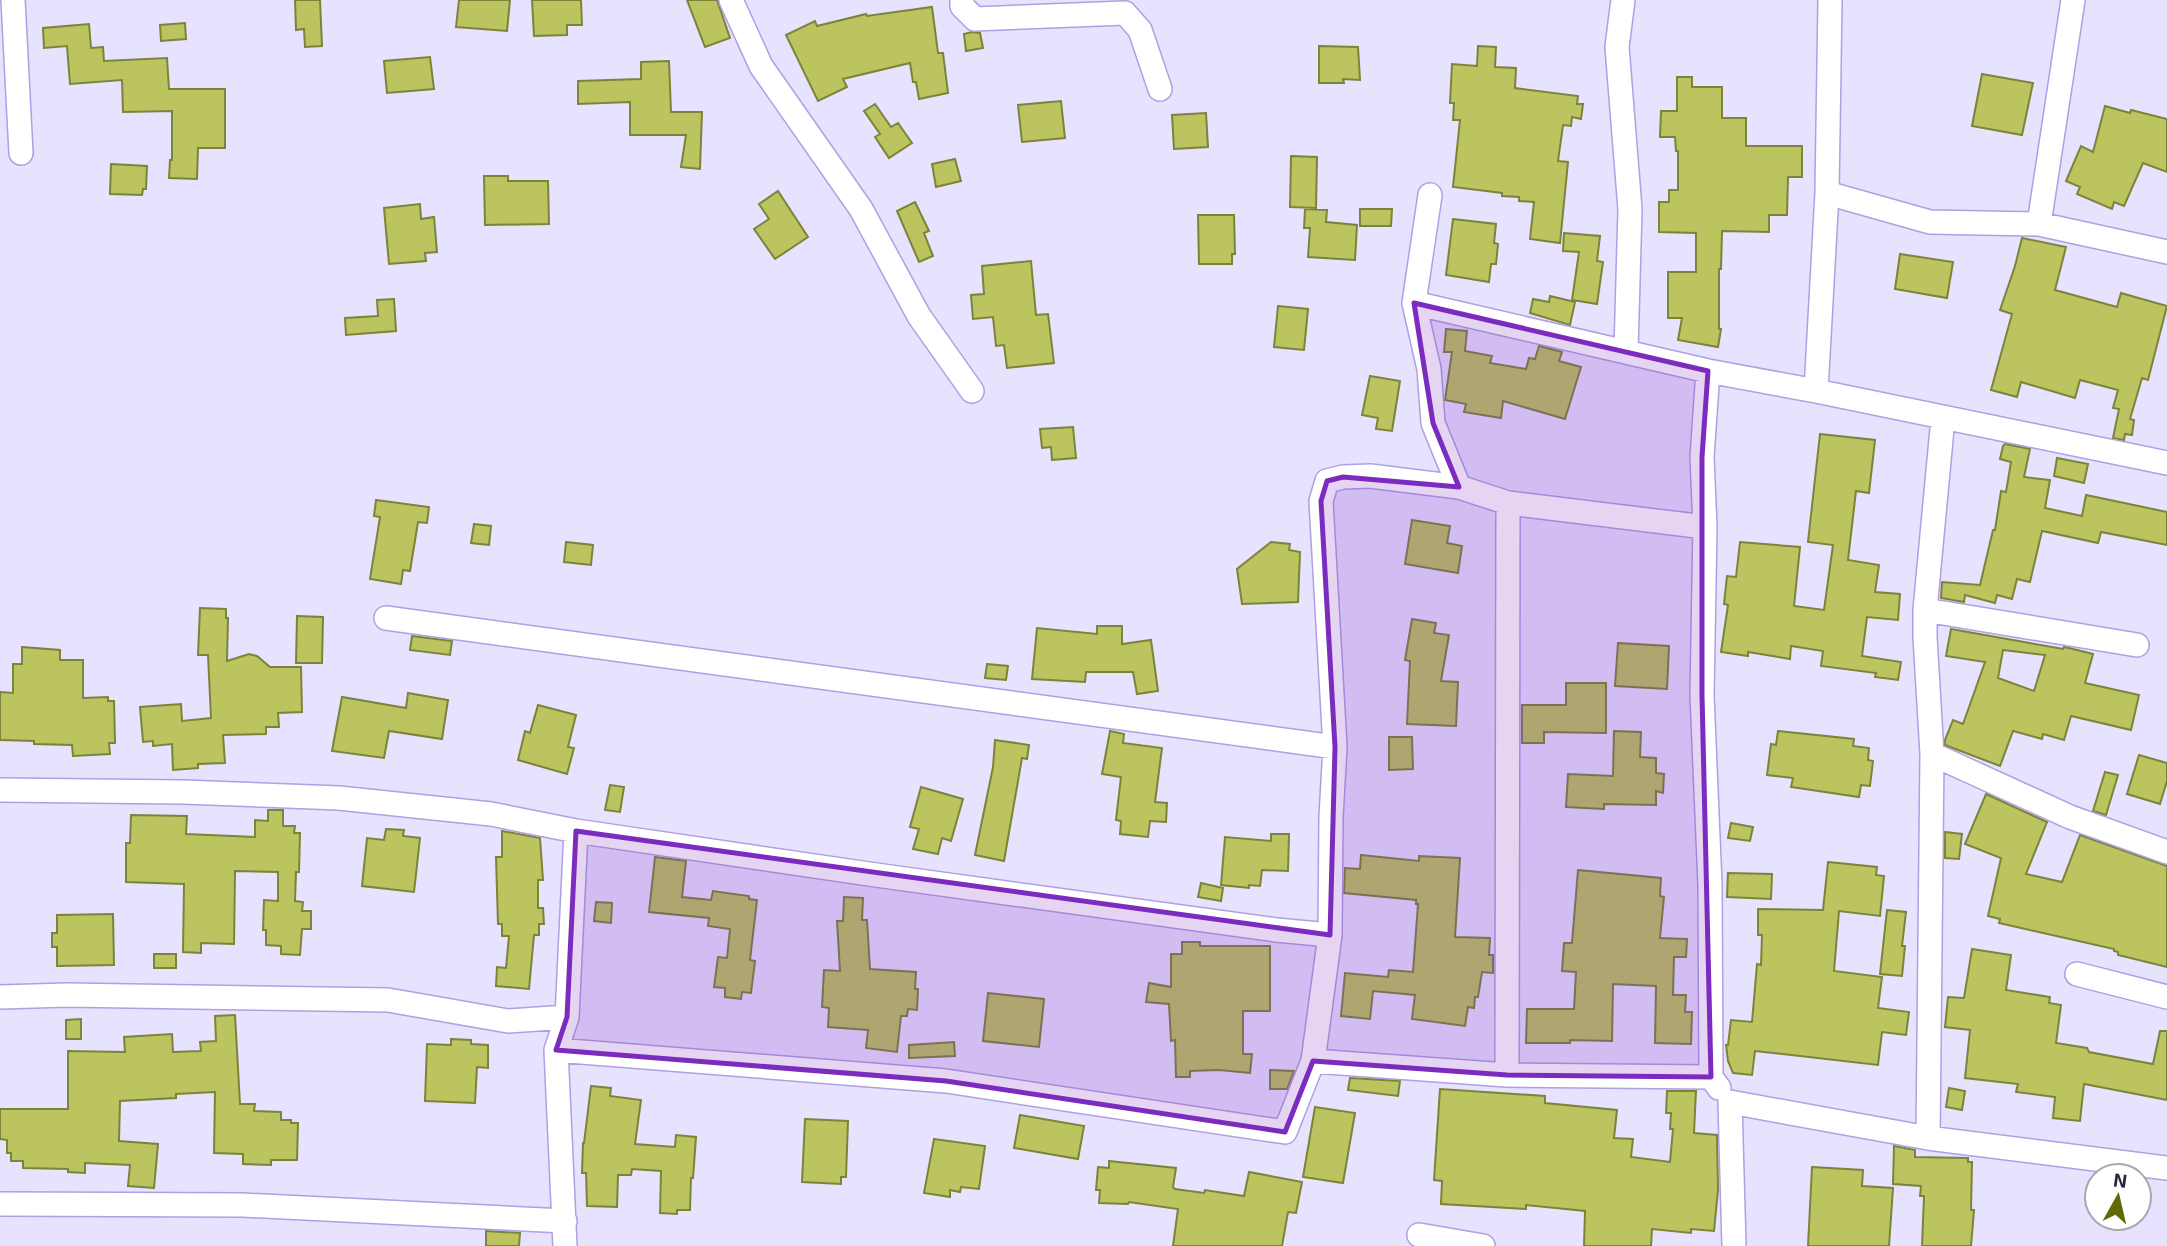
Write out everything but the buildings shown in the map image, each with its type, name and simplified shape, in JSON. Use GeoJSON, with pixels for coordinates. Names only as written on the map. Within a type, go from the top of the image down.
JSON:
{"type":"FeatureCollection","features":[{"type":"Feature","properties":{"kind":"street"},"geometry":{"type":"LineString","coordinates":[[13,0],[21,153]]}},
{"type":"Feature","properties":{"kind":"street"},"geometry":{"type":"LineString","coordinates":[[731,0],[761,66],[861,209],[919,316],[972,391]]}},
{"type":"Feature","properties":{"kind":"street"},"geometry":{"type":"LineString","coordinates":[[962,0],[962,6],[975,19],[1125,13],[1140,30],[1160,89]]}},
{"type":"Feature","properties":{"kind":"street"},"geometry":{"type":"LineString","coordinates":[[1623,0],[1617,47],[1630,209],[1626,351]]}},
{"type":"Feature","properties":{"kind":"street"},"geometry":{"type":"LineString","coordinates":[[1816,391],[1827,193],[1830,0]]}},
{"type":"Feature","properties":{"kind":"street"},"geometry":{"type":"LineString","coordinates":[[2039,223],[2073,0]]}},
{"type":"Feature","properties":{"kind":"street"},"geometry":{"type":"LineString","coordinates":[[1827,193],[1930,222],[2039,223],[2167,252]]}},
{"type":"Feature","properties":{"kind":"street"},"geometry":{"type":"LineString","coordinates":[[1430,195],[1414,303],[1429,369],[1433,423],[1459,487]]}},
{"type":"Feature","properties":{"kind":"street"},"geometry":{"type":"LineString","coordinates":[[1414,303],[1708,371],[2167,463]]}},
{"type":"Feature","properties":{"kind":"street"},"geometry":{"type":"LineString","coordinates":[[1708,371],[1702,457],[1705,527],[1702,695],[1710,885],[1711,1077],[1730,1102],[1734,1246]]}},
{"type":"Feature","properties":{"kind":"street"},"geometry":{"type":"LineString","coordinates":[[1928,1138],[1932,754],[1925,637],[1943,418]]}},
{"type":"Feature","properties":{"kind":"street"},"geometry":{"type":"LineString","coordinates":[[556,1050],[946,1081],[1285,1132],[1313,1061],[1330,935],[1331,817],[1335,747],[1321,501],[1327,481],[1343,477],[1370,476],[1459,487],[1508,503],[1705,527]]}},
{"type":"Feature","properties":{"kind":"street"},"geometry":{"type":"LineString","coordinates":[[1507,1075],[1508,503]]}},
{"type":"Feature","properties":{"kind":"street"},"geometry":{"type":"LineString","coordinates":[[1926,610],[2137,645]]}},
{"type":"Feature","properties":{"kind":"street"},"geometry":{"type":"LineString","coordinates":[[386,618],[1335,747]]}},
{"type":"Feature","properties":{"kind":"street"},"geometry":{"type":"LineString","coordinates":[[1932,754],[2070,817],[2167,852]]}},
{"type":"Feature","properties":{"kind":"street"},"geometry":{"type":"LineString","coordinates":[[0,790],[183,792],[340,798],[491,814],[576,831],[987,891],[1330,935]]}},
{"type":"Feature","properties":{"kind":"street"},"geometry":{"type":"LineString","coordinates":[[565,1246],[556,1050],[567,1017],[576,831]]}},
{"type":"Feature","properties":{"kind":"street"},"geometry":{"type":"LineString","coordinates":[[2077,974],[2167,996]]}},
{"type":"Feature","properties":{"kind":"street"},"geometry":{"type":"LineString","coordinates":[[0,997],[67,995],[388,1000],[508,1021],[567,1017]]}},
{"type":"Feature","properties":{"kind":"street"},"geometry":{"type":"LineString","coordinates":[[1313,1061],[1507,1075],[1711,1077]]}},
{"type":"Feature","properties":{"kind":"street"},"geometry":{"type":"LineString","coordinates":[[1730,1102],[1928,1138],[2167,1168]]}},
{"type":"Feature","properties":{"kind":"street"},"geometry":{"type":"LineString","coordinates":[[0,1204],[242,1205],[565,1221]]}},
{"type":"Feature","properties":{"kind":"street"},"geometry":{"type":"LineString","coordinates":[[1419,1235],[1483,1246]]}},
{"type":"Feature","properties":{"kind":"highlighted area"},"geometry":{"type":"Polygon","coordinates":[[[1414,303],[1708,371],[1702,457],[1702,695],[1711,1077],[1507,1075],[1313,1061],[1285,1132],[946,1081],[556,1050],[567,1017],[576,831],[1330,935],[1335,747],[1321,501],[1327,481],[1343,477],[1459,487],[1433,423],[1414,303]]]}}]}
